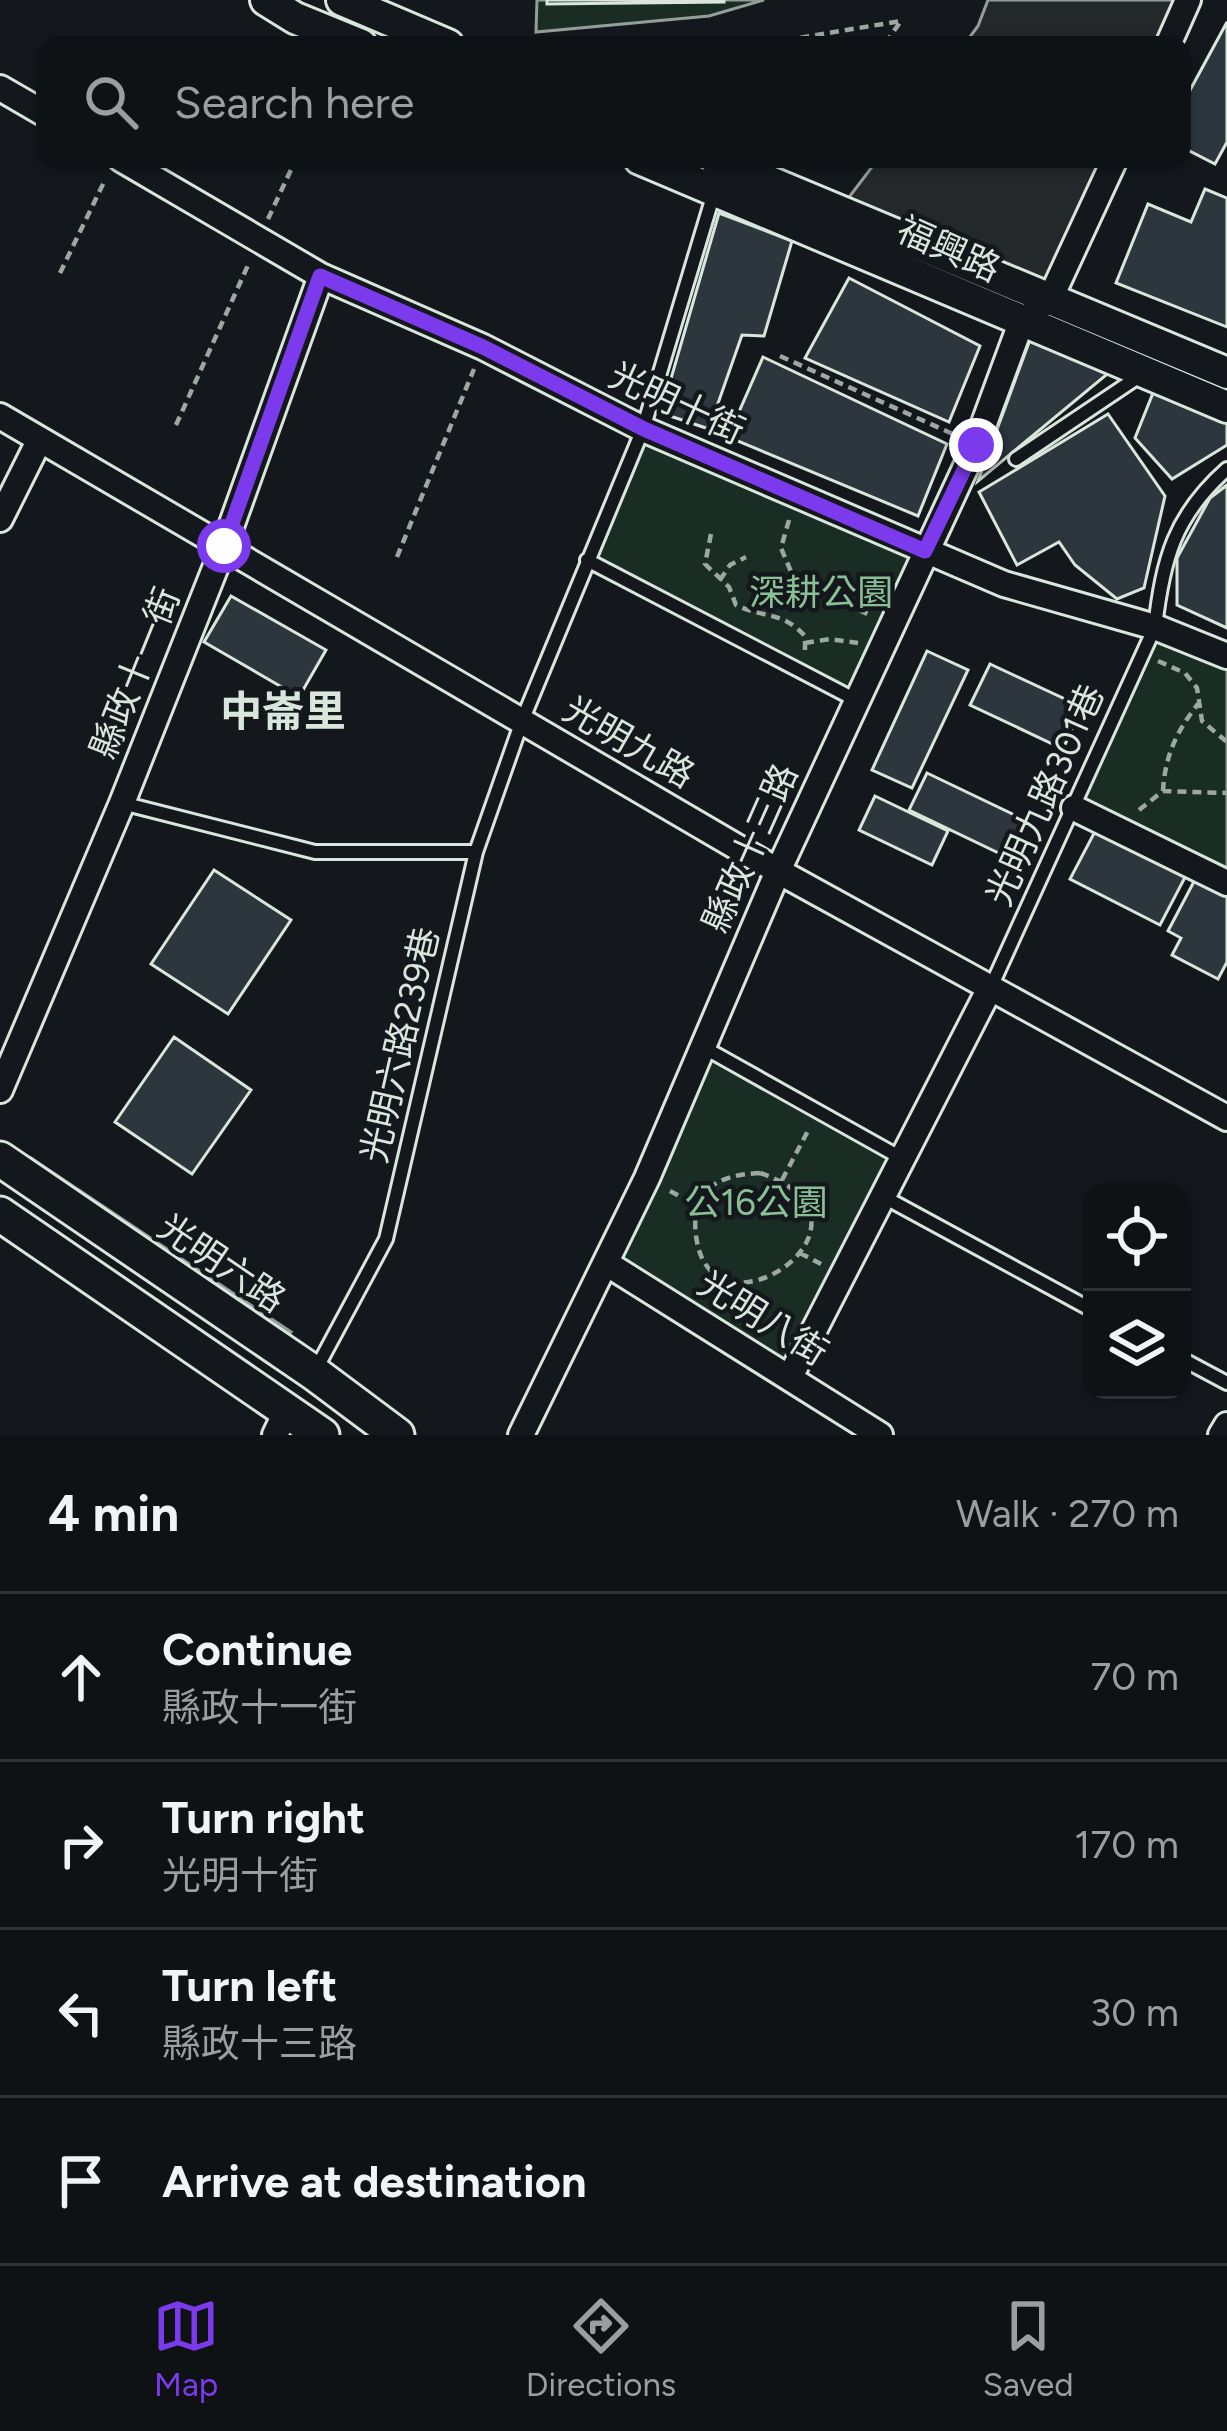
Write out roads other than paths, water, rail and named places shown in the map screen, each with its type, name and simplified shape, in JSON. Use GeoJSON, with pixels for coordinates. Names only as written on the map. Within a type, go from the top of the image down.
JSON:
{"type":"FeatureCollection","features":[{"type":"Feature","properties":{"kind":"main road","name":"光明六路"},"geometry":{"type":"LineString","coordinates":[[0,1159],[397,1435]]}},
{"type":"Feature","properties":{"kind":"main road"},"geometry":{"type":"LineString","coordinates":[[0,1214],[281,1423],[322,1435]]}},
{"type":"Feature","properties":{"kind":"street"},"geometry":{"type":"LineString","coordinates":[[266,0],[299,9],[346,36]]}},
{"type":"Feature","properties":{"kind":"street"},"geometry":{"type":"LineString","coordinates":[[342,0],[427,36]]}},
{"type":"Feature","properties":{"kind":"street"},"geometry":{"type":"LineString","coordinates":[[1172,36],[1188,0]]}},
{"type":"Feature","properties":{"kind":"street"},"geometry":{"type":"LineString","coordinates":[[0,88],[36,109]]}},
{"type":"Feature","properties":{"kind":"street","name":"光明十街"},"geometry":{"type":"LineString","coordinates":[[114,168],[320,276],[483,347],[644,429],[798,498],[1004,584],[1155,627],[1227,656]]}},
{"type":"Feature","properties":{"kind":"street"},"geometry":{"type":"LineString","coordinates":[[1021,322],[1051,297],[1111,168]]}},
{"type":"Feature","properties":{"kind":"street","name":"福興路"},"geometry":{"type":"LineString","coordinates":[[718,170],[1051,297],[1227,373]]}},
{"type":"Feature","properties":{"kind":"street","name":"福興路"},"geometry":{"type":"LineString","coordinates":[[718,170],[1021,322],[1227,407]]}},
{"type":"Feature","properties":{"kind":"street","name":"縣政十一街"},"geometry":{"type":"LineString","coordinates":[[0,1090],[224,546],[320,276]]}},
{"type":"Feature","properties":{"kind":"street","name":"縣政十三路"},"geometry":{"type":"LineString","coordinates":[[521,1435],[647,1178],[778,872],[976,445],[1021,322]]}},
{"type":"Feature","properties":{"kind":"street","name":"光明九路"},"geometry":{"type":"LineString","coordinates":[[0,416],[778,872],[1227,1118]]}},
{"type":"Feature","properties":{"kind":"street"},"geometry":{"type":"LineString","coordinates":[[0,519],[39,441]]}},
{"type":"Feature","properties":{"kind":"street"},"geometry":{"type":"LineString","coordinates":[[1074,808],[1227,883]]}},
{"type":"Feature","properties":{"kind":"street"},"geometry":{"type":"LineString","coordinates":[[790,1377],[990,988]]}},
{"type":"Feature","properties":{"kind":"street","name":"光明八街"},"geometry":{"type":"LineString","coordinates":[[606,1263],[880,1435]]}},
{"type":"Feature","properties":{"kind":"street"},"geometry":{"type":"LineString","coordinates":[[1221,1435],[1227,1425]]}},
{"type":"Feature","properties":{"kind":"lane","name":"光明六路239巷"},"geometry":{"type":"LineString","coordinates":[[314,1373],[386,1239],[476,852],[522,721],[644,429],[718,170]]}},
{"type":"Feature","properties":{"kind":"lane"},"geometry":{"type":"LineString","coordinates":[[1016,459],[1144,374],[1158,343]]}},
{"type":"Feature","properties":{"kind":"lane","name":"光明九路301巷"},"geometry":{"type":"LineString","coordinates":[[990,988],[1155,627],[1161,572],[1172,538],[1201,495],[1227,469]]}},
{"type":"Feature","properties":{"kind":"lane"},"geometry":{"type":"LineString","coordinates":[[587,560],[856,700]]}},
{"type":"Feature","properties":{"kind":"lane"},"geometry":{"type":"LineString","coordinates":[[122,803],[315,852],[476,852]]}},
{"type":"Feature","properties":{"kind":"lane"},"geometry":{"type":"LineString","coordinates":[[702,1046],[903,1159]]}},
{"type":"Feature","properties":{"kind":"lane"},"geometry":{"type":"LineString","coordinates":[[884,1197],[1083,1305]]}},
{"type":"Feature","properties":{"kind":"lane"},"geometry":{"type":"LineString","coordinates":[[1191,1364],[1227,1383]]}},
{"type":"Feature","properties":{"kind":"district","name":"中崙里"},"geometry":{"type":"Point","coordinates":[283,711]}},
{"type":"Feature","properties":{"kind":"park label","name":"深耕公園"},"geometry":{"type":"Point","coordinates":[821,592]}},
{"type":"Feature","properties":{"kind":"park label","name":"公16公園"},"geometry":{"type":"Point","coordinates":[756,1202]}}]}
